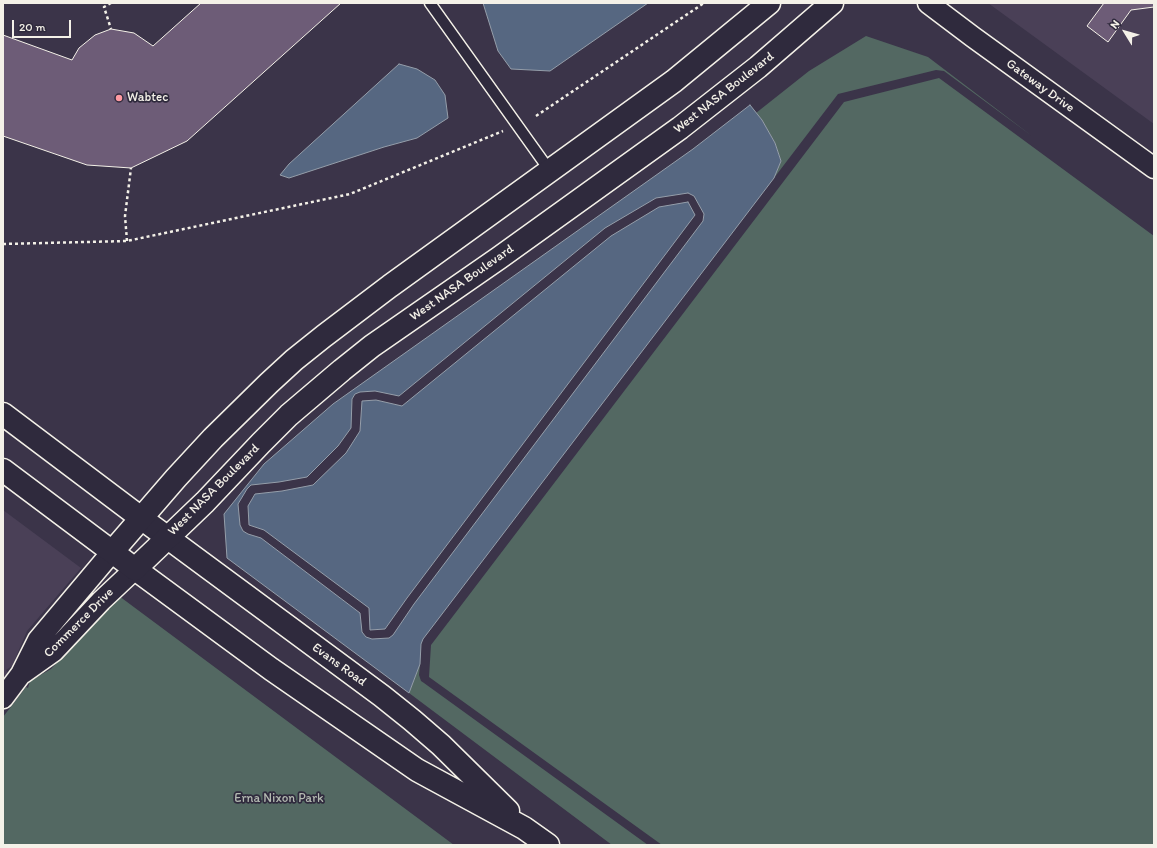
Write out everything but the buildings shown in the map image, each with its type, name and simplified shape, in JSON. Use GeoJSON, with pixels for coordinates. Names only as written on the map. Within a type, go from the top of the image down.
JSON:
{"type":"FeatureCollection","features":[{"type":"Feature","properties":{"kind":"main road"},"geometry":{"type":"LineString","coordinates":[[112,552],[213,438],[294,360],[360,308],[674,81],[769,3]]}},
{"type":"Feature","properties":{"kind":"main road","name":"West NASA Boulevard"},"geometry":{"type":"LineString","coordinates":[[134,568],[205,502],[261,443],[295,410],[342,370],[372,346],[499,258],[680,128],[758,67],[832,3]]}},
{"type":"Feature","properties":{"kind":"main road"},"geometry":{"type":"LineString","coordinates":[[3,414],[141,518]]}},
{"type":"Feature","properties":{"kind":"main road"},"geometry":{"type":"LineString","coordinates":[[3,470],[134,568]]}},
{"type":"Feature","properties":{"kind":"main road","name":"Evans Road"},"geometry":{"type":"LineString","coordinates":[[141,518],[382,696],[412,720],[441,745],[524,828]]}},
{"type":"Feature","properties":{"kind":"main road","name":"Evans Road"},"geometry":{"type":"LineString","coordinates":[[134,568],[271,669],[416,770],[524,828],[548,845]]}},
{"type":"Feature","properties":{"kind":"street","name":"Gateway Drive"},"geometry":{"type":"LineString","coordinates":[[928,3],[972,37],[1152,162]]}},
{"type":"Feature","properties":{"kind":"street","name":"Commerce Drive"},"geometry":{"type":"LineString","coordinates":[[3,698],[21,674],[38,640],[112,552]]}},
{"type":"Feature","properties":{"kind":"street","name":"Commerce Drive"},"geometry":{"type":"LineString","coordinates":[[21,674],[54,651],[134,568]]}},
{"type":"Feature","properties":{"kind":"lane"},"geometry":{"type":"LineString","coordinates":[[430,3],[550,171]]}},
{"type":"Feature","properties":{"kind":"path"},"geometry":{"type":"LineString","coordinates":[[111,3],[104,6],[111,29]]}},
{"type":"Feature","properties":{"kind":"path"},"geometry":{"type":"LineString","coordinates":[[536,116],[704,3]]}},
{"type":"Feature","properties":{"kind":"path"},"geometry":{"type":"LineString","coordinates":[[3,244],[127,241],[350,194],[503,131]]}},
{"type":"Feature","properties":{"kind":"path"},"geometry":{"type":"LineString","coordinates":[[127,241],[125,216],[131,168]]}},
{"type":"Feature","properties":{"kind":"shaded area"},"geometry":{"type":"Polygon","coordinates":[[[988,3],[1154,3],[1154,124],[988,3]]]}},
{"type":"Feature","properties":{"kind":"shaded area"},"geometry":{"type":"Polygon","coordinates":[[[3,510],[81,568],[27,631],[12,666],[6,670],[8,673],[3,679],[3,510]]]}},
{"type":"Feature","properties":{"kind":"green space"},"geometry":{"type":"Polygon","coordinates":[[[866,36],[928,57],[1032,136],[944,71],[936,70],[838,94],[774,178],[781,161],[775,143],[762,120],[756,113],[809,71],[866,36]]]}},
{"type":"Feature","properties":{"kind":"green space"},"geometry":{"type":"Polygon","coordinates":[[[939,78],[1154,236],[1154,845],[662,845],[429,677],[431,645],[844,102],[939,78]]]}},
{"type":"Feature","properties":{"kind":"green space","name":"Erna Nixon Park"},"geometry":{"type":"Polygon","coordinates":[[[119,596],[454,845],[3,845],[3,717],[26,687],[28,688],[30,681],[51,669],[119,596]]]}},
{"type":"Feature","properties":{"kind":"green space"},"geometry":{"type":"Polygon","coordinates":[[[420,664],[419,675],[421,681],[648,845],[612,845],[409,693],[420,664]]]}},
{"type":"Feature","properties":{"kind":"water"},"geometry":{"type":"Polygon","coordinates":[[[483,3],[648,3],[550,71],[511,69],[498,51],[483,3]]]}},
{"type":"Feature","properties":{"kind":"water"},"geometry":{"type":"Polygon","coordinates":[[[399,64],[417,69],[435,80],[445,95],[448,118],[417,138],[384,147],[289,178],[280,175],[289,164],[399,64]]]}},
{"type":"Feature","properties":{"kind":"water"},"geometry":{"type":"Polygon","coordinates":[[[750,105],[762,120],[775,143],[781,161],[774,178],[423,639],[421,644],[420,664],[409,693],[227,558],[224,514],[264,464],[333,404],[693,149],[750,105]],[[688,193],[656,198],[605,228],[399,396],[375,391],[360,392],[355,394],[352,399],[351,428],[338,446],[307,477],[251,485],[247,489],[238,504],[240,525],[243,531],[261,538],[360,613],[362,632],[366,637],[372,639],[389,638],[393,635],[414,604],[703,221],[704,214],[694,196],[688,193]]]}},
{"type":"Feature","properties":{"kind":"water"},"geometry":{"type":"Polygon","coordinates":[[[688,202],[695,215],[385,629],[370,630],[369,608],[264,530],[249,525],[248,506],[255,494],[313,485],[346,453],[360,431],[362,401],[376,400],[402,406],[611,236],[659,207],[688,202]]]}},
{"type":"Feature","properties":{"kind":"place","name":"Wabtec"},"geometry":{"type":"Point","coordinates":[119,98]}}]}
